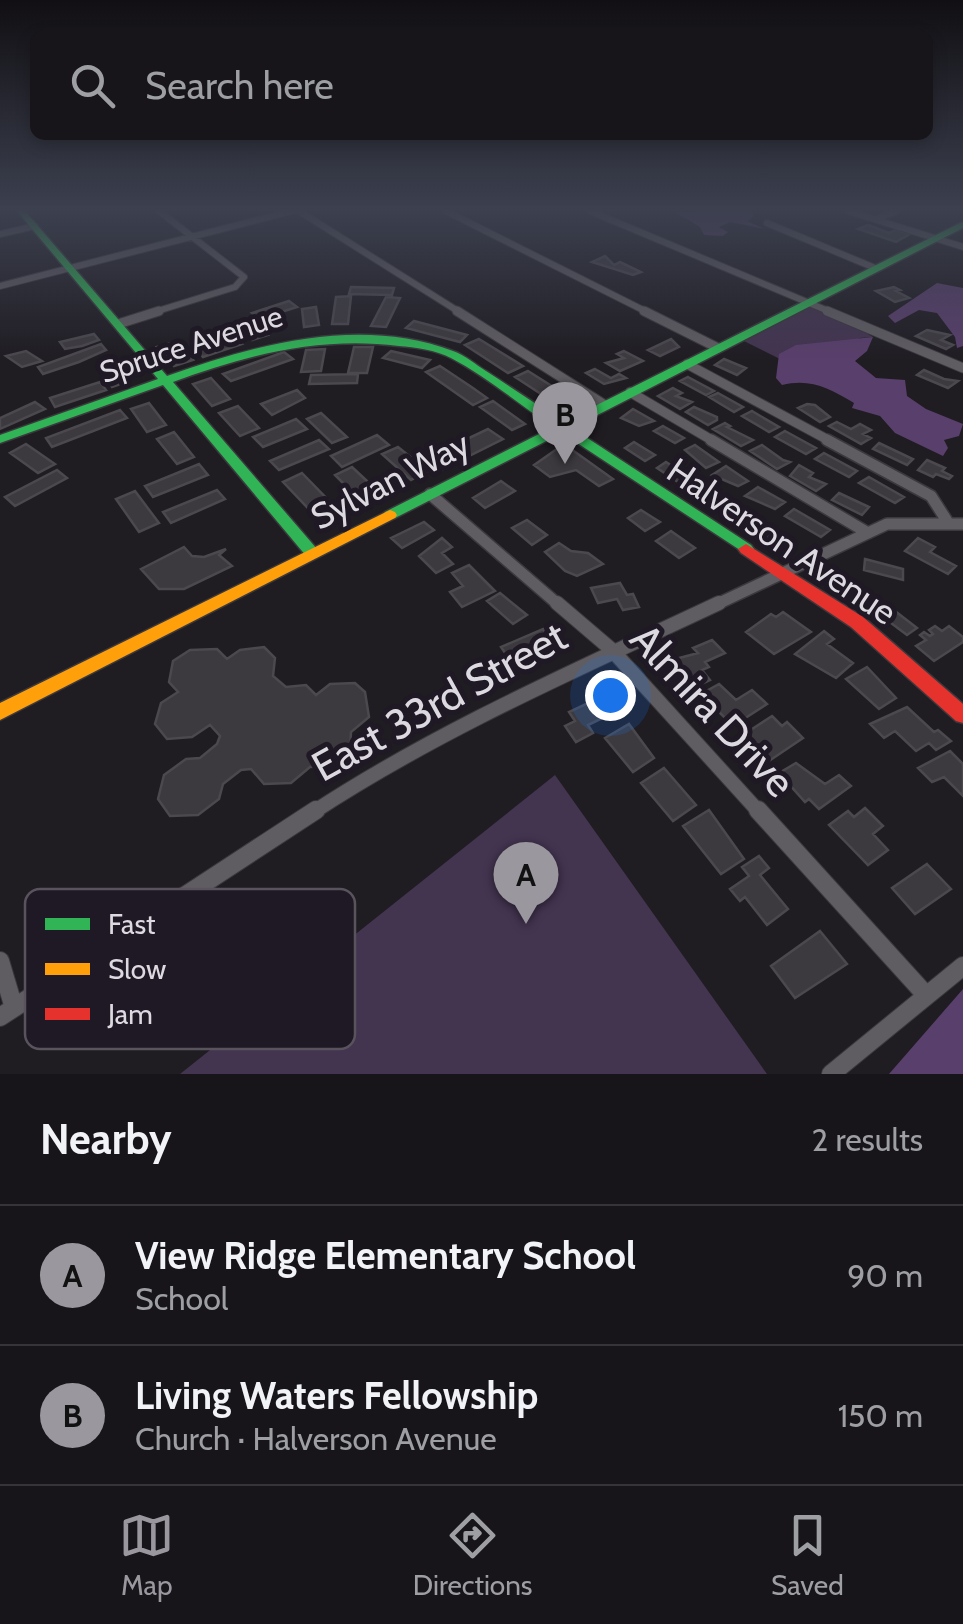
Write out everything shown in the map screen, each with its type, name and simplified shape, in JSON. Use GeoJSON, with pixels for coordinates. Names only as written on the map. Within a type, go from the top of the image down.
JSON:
{"type":"FeatureCollection","features":[{"type":"Feature","properties":{"kind":"street"},"geometry":{"type":"LineString","coordinates":[[63,261],[312,553]]}},
{"type":"Feature","properties":{"kind":"street"},"geometry":{"type":"LineString","coordinates":[[0,286],[95,261]]}},
{"type":"Feature","properties":{"kind":"street"},"geometry":{"type":"LineString","coordinates":[[118,324],[235,286],[244,277],[223,261]]}},
{"type":"Feature","properties":{"kind":"street"},"geometry":{"type":"LineString","coordinates":[[377,261],[605,405]]}},
{"type":"Feature","properties":{"kind":"street"},"geometry":{"type":"LineString","coordinates":[[547,261],[718,348]]}},
{"type":"Feature","properties":{"kind":"street"},"geometry":{"type":"LineString","coordinates":[[711,261],[963,368]]}},
{"type":"Feature","properties":{"kind":"street"},"geometry":{"type":"LineString","coordinates":[[859,261],[876,268]]}},
{"type":"Feature","properties":{"kind":"street","name":"Sylvan Way"},"geometry":{"type":"LineString","coordinates":[[0,712],[890,261]]}},
{"type":"Feature","properties":{"kind":"street","name":"Spruce Avenue"},"geometry":{"type":"LineString","coordinates":[[0,440],[166,379],[312,334],[388,335],[452,354],[560,428]]}},
{"type":"Feature","properties":{"kind":"street"},"geometry":{"type":"LineString","coordinates":[[687,364],[931,496],[947,521]]}},
{"type":"Feature","properties":{"kind":"street"},"geometry":{"type":"LineString","coordinates":[[630,392],[868,533]]}},
{"type":"Feature","properties":{"kind":"street","name":"Halverson Avenue"},"geometry":{"type":"LineString","coordinates":[[560,428],[857,622],[963,715]]}},
{"type":"Feature","properties":{"kind":"street","name":"Almira Drive"},"geometry":{"type":"LineString","coordinates":[[430,494],[612,650],[925,994]]}},
{"type":"Feature","properties":{"kind":"street","name":"East 33rd Street"},"geometry":{"type":"LineString","coordinates":[[197,889],[362,781],[612,650],[887,524],[963,524]]}},
{"type":"Feature","properties":{"kind":"street"},"geometry":{"type":"LineString","coordinates":[[0,961],[8,977],[7,1013]]}},
{"type":"Feature","properties":{"kind":"street"},"geometry":{"type":"LineString","coordinates":[[831,1074],[963,966]]}},
{"type":"Feature","properties":{"kind":"shaded area"},"geometry":{"type":"Polygon","coordinates":[[[937,283],[963,288],[963,346],[957,348],[955,337],[937,313],[919,310],[895,323],[888,316],[937,283]]]}},
{"type":"Feature","properties":{"kind":"shaded area"},"geometry":{"type":"Polygon","coordinates":[[[808,302],[874,330],[868,334],[873,337],[860,338],[804,371],[738,338],[808,302]]]}},
{"type":"Feature","properties":{"kind":"shaded area"},"geometry":{"type":"Polygon","coordinates":[[[873,337],[867,351],[855,361],[876,378],[905,380],[907,396],[926,409],[963,424],[959,436],[944,440],[948,448],[943,456],[895,433],[880,416],[852,408],[854,403],[828,389],[802,383],[782,385],[776,378],[779,354],[796,345],[873,337]]]}},
{"type":"Feature","properties":{"kind":"shaded area"},"geometry":{"type":"Polygon","coordinates":[[[555,775],[767,1074],[180,1074],[211,1049],[355,1049],[355,934],[555,775]]]}},
{"type":"Feature","properties":{"kind":"shaded area"},"geometry":{"type":"Polygon","coordinates":[[[963,989],[963,1074],[889,1074],[963,989]]]}},
{"type":"Feature","properties":{"kind":"building"},"geometry":{"type":"Polygon","coordinates":[[[592,262],[620,262],[641,272],[633,275],[592,262]]]}},
{"type":"Feature","properties":{"kind":"building"},"geometry":{"type":"Polygon","coordinates":[[[351,287],[394,288],[392,295],[349,294],[351,287]]]}},
{"type":"Feature","properties":{"kind":"building"},"geometry":{"type":"Polygon","coordinates":[[[894,287],[909,298],[895,302],[876,291],[894,287]]]}},
{"type":"Feature","properties":{"kind":"building"},"geometry":{"type":"Polygon","coordinates":[[[351,296],[348,324],[332,324],[336,297],[351,296]]]}},
{"type":"Feature","properties":{"kind":"building"},"geometry":{"type":"Polygon","coordinates":[[[386,297],[400,298],[386,327],[371,326],[386,297]]]}},
{"type":"Feature","properties":{"kind":"building"},"geometry":{"type":"Polygon","coordinates":[[[289,301],[297,307],[259,319],[252,313],[289,301]]]}},
{"type":"Feature","properties":{"kind":"building"},"geometry":{"type":"Polygon","coordinates":[[[316,307],[319,325],[304,327],[302,309],[316,307]]]}},
{"type":"Feature","properties":{"kind":"building"},"geometry":{"type":"Polygon","coordinates":[[[252,318],[268,335],[252,340],[235,323],[252,318]]]}},
{"type":"Feature","properties":{"kind":"building"},"geometry":{"type":"Polygon","coordinates":[[[414,321],[467,335],[460,342],[406,328],[414,321]]]}},
{"type":"Feature","properties":{"kind":"building"},"geometry":{"type":"Polygon","coordinates":[[[927,330],[950,335],[941,340],[953,345],[946,349],[916,336],[927,330]]]}},
{"type":"Feature","properties":{"kind":"building"},"geometry":{"type":"Polygon","coordinates":[[[94,334],[99,340],[82,346],[65,349],[60,342],[94,334]]]}},
{"type":"Feature","properties":{"kind":"building"},"geometry":{"type":"Polygon","coordinates":[[[234,337],[242,344],[203,357],[196,350],[234,337]]]}},
{"type":"Feature","properties":{"kind":"building"},"geometry":{"type":"Polygon","coordinates":[[[479,339],[523,366],[508,373],[465,345],[479,339]]]}},
{"type":"Feature","properties":{"kind":"building"},"geometry":{"type":"Polygon","coordinates":[[[671,339],[679,347],[660,356],[648,350],[671,339]]]}},
{"type":"Feature","properties":{"kind":"building"},"geometry":{"type":"Polygon","coordinates":[[[175,342],[193,360],[174,366],[157,347],[175,342]]]}},
{"type":"Feature","properties":{"kind":"building"},"geometry":{"type":"Polygon","coordinates":[[[101,344],[106,350],[79,362],[43,374],[38,367],[101,344]]]}},
{"type":"Feature","properties":{"kind":"building"},"geometry":{"type":"Polygon","coordinates":[[[354,347],[373,347],[367,373],[348,373],[354,347]]]}},
{"type":"Feature","properties":{"kind":"building"},"geometry":{"type":"Polygon","coordinates":[[[325,349],[321,371],[301,372],[306,350],[325,349]]]}},
{"type":"Feature","properties":{"kind":"building"},"geometry":{"type":"Polygon","coordinates":[[[26,351],[42,361],[22,367],[6,356],[26,351]]]}},
{"type":"Feature","properties":{"kind":"building"},"geometry":{"type":"Polygon","coordinates":[[[391,351],[430,360],[422,368],[383,358],[391,351]]]}},
{"type":"Feature","properties":{"kind":"building"},"geometry":{"type":"Polygon","coordinates":[[[624,351],[643,361],[620,371],[606,363],[624,358],[617,354],[624,351]]]}},
{"type":"Feature","properties":{"kind":"building"},"geometry":{"type":"Polygon","coordinates":[[[284,352],[293,359],[231,381],[223,374],[284,352]]]}},
{"type":"Feature","properties":{"kind":"building"},"geometry":{"type":"Polygon","coordinates":[[[724,359],[746,368],[737,375],[715,365],[724,359]]]}},
{"type":"Feature","properties":{"kind":"building"},"geometry":{"type":"Polygon","coordinates":[[[115,361],[129,381],[112,387],[98,366],[115,361]]]}},
{"type":"Feature","properties":{"kind":"building"},"geometry":{"type":"Polygon","coordinates":[[[440,366],[487,398],[473,405],[426,372],[440,366]]]}},
{"type":"Feature","properties":{"kind":"building"},"geometry":{"type":"Polygon","coordinates":[[[595,369],[611,378],[619,374],[626,378],[604,384],[586,373],[595,369]]]}},
{"type":"Feature","properties":{"kind":"building"},"geometry":{"type":"Polygon","coordinates":[[[924,370],[958,381],[948,388],[917,375],[924,370]]]}},
{"type":"Feature","properties":{"kind":"building"},"geometry":{"type":"Polygon","coordinates":[[[528,371],[577,402],[564,409],[515,377],[528,371]]]}},
{"type":"Feature","properties":{"kind":"building"},"geometry":{"type":"Polygon","coordinates":[[[358,374],[357,383],[309,384],[311,375],[358,374]]]}},
{"type":"Feature","properties":{"kind":"building"},"geometry":{"type":"Polygon","coordinates":[[[688,377],[714,391],[706,395],[680,381],[688,377]]]}},
{"type":"Feature","properties":{"kind":"building"},"geometry":{"type":"Polygon","coordinates":[[[211,378],[230,399],[212,406],[193,384],[211,378]]]}},
{"type":"Feature","properties":{"kind":"building"},"geometry":{"type":"Polygon","coordinates":[[[100,382],[106,390],[55,407],[50,398],[100,382]]]}},
{"type":"Feature","properties":{"kind":"building"},"geometry":{"type":"Polygon","coordinates":[[[673,388],[682,393],[676,396],[692,402],[680,409],[658,396],[673,388]]]}},
{"type":"Feature","properties":{"kind":"building"},"geometry":{"type":"Polygon","coordinates":[[[297,390],[305,398],[272,415],[261,404],[297,390]]]}},
{"type":"Feature","properties":{"kind":"building"},"geometry":{"type":"Polygon","coordinates":[[[718,393],[743,407],[734,412],[709,397],[718,393]]]}},
{"type":"Feature","properties":{"kind":"building"},"geometry":{"type":"Polygon","coordinates":[[[493,401],[525,424],[512,430],[480,407],[493,401]]]}},
{"type":"Feature","properties":{"kind":"building"},"geometry":{"type":"Polygon","coordinates":[[[35,402],[45,409],[0,429],[0,418],[35,402]]]}},
{"type":"Feature","properties":{"kind":"building"},"geometry":{"type":"Polygon","coordinates":[[[149,403],[166,425],[147,432],[131,409],[149,403]]]}},
{"type":"Feature","properties":{"kind":"building"},"geometry":{"type":"Polygon","coordinates":[[[815,405],[830,417],[820,422],[798,408],[815,405]]]}},
{"type":"Feature","properties":{"kind":"building"},"geometry":{"type":"Polygon","coordinates":[[[238,406],[259,428],[240,436],[219,413],[238,406]]]}},
{"type":"Feature","properties":{"kind":"building"},"geometry":{"type":"Polygon","coordinates":[[[694,407],[717,420],[708,425],[686,412],[694,407]]]}},
{"type":"Feature","properties":{"kind":"building"},"geometry":{"type":"Polygon","coordinates":[[[633,409],[654,421],[639,426],[621,418],[633,409]]]}},
{"type":"Feature","properties":{"kind":"building"},"geometry":{"type":"Polygon","coordinates":[[[120,410],[127,418],[52,447],[46,438],[120,410]]]}},
{"type":"Feature","properties":{"kind":"building"},"geometry":{"type":"Polygon","coordinates":[[[752,411],[779,427],[769,432],[742,416],[752,411]]]}},
{"type":"Feature","properties":{"kind":"building"},"geometry":{"type":"Polygon","coordinates":[[[321,413],[347,437],[332,443],[307,419],[321,413]]]}},
{"type":"Feature","properties":{"kind":"building"},"geometry":{"type":"Polygon","coordinates":[[[296,419],[307,429],[263,447],[253,437],[296,419]]]}},
{"type":"Feature","properties":{"kind":"building"},"geometry":{"type":"Polygon","coordinates":[[[837,422],[851,429],[860,424],[871,430],[863,434],[871,438],[861,444],[829,426],[837,422]]]}},
{"type":"Feature","properties":{"kind":"building"},"geometry":{"type":"Polygon","coordinates":[[[725,423],[753,440],[741,446],[713,429],[725,423]]]}},
{"type":"Feature","properties":{"kind":"building"},"geometry":{"type":"Polygon","coordinates":[[[663,426],[684,438],[675,443],[654,431],[663,426]]]}},
{"type":"Feature","properties":{"kind":"building"},"geometry":{"type":"Polygon","coordinates":[[[488,429],[503,439],[443,469],[429,457],[488,429]]]}},
{"type":"Feature","properties":{"kind":"building"},"geometry":{"type":"Polygon","coordinates":[[[785,431],[816,448],[806,454],[775,437],[785,431]]]}},
{"type":"Feature","properties":{"kind":"building"},"geometry":{"type":"Polygon","coordinates":[[[174,432],[194,457],[177,464],[157,439],[174,432]]]}},
{"type":"Feature","properties":{"kind":"building"},"geometry":{"type":"Polygon","coordinates":[[[377,435],[389,445],[342,467],[331,456],[377,435]]]}},
{"type":"Feature","properties":{"kind":"building"},"geometry":{"type":"Polygon","coordinates":[[[319,440],[329,449],[279,470],[270,461],[319,440]]]}},
{"type":"Feature","properties":{"kind":"building"},"geometry":{"type":"Polygon","coordinates":[[[634,442],[655,455],[645,461],[625,448],[634,442]]]}},
{"type":"Feature","properties":{"kind":"building"},"geometry":{"type":"Polygon","coordinates":[[[879,443],[913,459],[907,465],[873,449],[879,443]]]}},
{"type":"Feature","properties":{"kind":"building"},"geometry":{"type":"Polygon","coordinates":[[[26,444],[55,464],[38,473],[10,453],[26,444]]]}},
{"type":"Feature","properties":{"kind":"building"},"geometry":{"type":"Polygon","coordinates":[[[564,444],[613,479],[599,486],[576,470],[550,477],[534,465],[564,444]]]}},
{"type":"Feature","properties":{"kind":"building"},"geometry":{"type":"Polygon","coordinates":[[[695,445],[719,462],[706,468],[685,450],[695,445]]]}},
{"type":"Feature","properties":{"kind":"building"},"geometry":{"type":"Polygon","coordinates":[[[762,445],[790,462],[777,469],[750,451],[762,445]]]}},
{"type":"Feature","properties":{"kind":"building"},"geometry":{"type":"Polygon","coordinates":[[[398,447],[428,471],[411,480],[382,454],[398,447]]]}},
{"type":"Feature","properties":{"kind":"building"},"geometry":{"type":"Polygon","coordinates":[[[824,453],[857,471],[849,477],[815,459],[824,453]]]}},
{"type":"Feature","properties":{"kind":"building"},"geometry":{"type":"Polygon","coordinates":[[[927,460],[952,476],[933,477],[918,470],[927,460]]]}},
{"type":"Feature","properties":{"kind":"building"},"geometry":{"type":"Polygon","coordinates":[[[666,462],[688,476],[678,482],[657,468],[666,462]]]}},
{"type":"Feature","properties":{"kind":"building"},"geometry":{"type":"Polygon","coordinates":[[[199,464],[208,475],[153,497],[145,486],[199,464]]]}},
{"type":"Feature","properties":{"kind":"building"},"geometry":{"type":"Polygon","coordinates":[[[799,465],[813,473],[809,477],[826,484],[816,491],[790,476],[799,465]]]}},
{"type":"Feature","properties":{"kind":"building"},"geometry":{"type":"Polygon","coordinates":[[[726,466],[748,481],[738,486],[712,475],[726,466]]]}},
{"type":"Feature","properties":{"kind":"building"},"geometry":{"type":"Polygon","coordinates":[[[352,467],[382,495],[364,504],[335,475],[352,467]]]}},
{"type":"Feature","properties":{"kind":"building"},"geometry":{"type":"Polygon","coordinates":[[[57,470],[67,478],[15,506],[5,497],[57,470]]]}},
{"type":"Feature","properties":{"kind":"building"},"geometry":{"type":"Polygon","coordinates":[[[302,473],[341,513],[321,522],[283,482],[302,473]]]}},
{"type":"Feature","properties":{"kind":"building"},"geometry":{"type":"Polygon","coordinates":[[[869,477],[904,497],[895,503],[859,483],[869,477]]]}},
{"type":"Feature","properties":{"kind":"building"},"geometry":{"type":"Polygon","coordinates":[[[501,481],[515,491],[485,508],[473,498],[501,481]]]}},
{"type":"Feature","properties":{"kind":"building"},"geometry":{"type":"Polygon","coordinates":[[[698,483],[721,497],[712,504],[689,489],[698,483]]]}},
{"type":"Feature","properties":{"kind":"building"},"geometry":{"type":"Polygon","coordinates":[[[758,487],[785,502],[775,509],[745,496],[758,487]]]}},
{"type":"Feature","properties":{"kind":"building"},"geometry":{"type":"Polygon","coordinates":[[[217,490],[225,499],[171,523],[163,512],[217,490]]]}},
{"type":"Feature","properties":{"kind":"building"},"geometry":{"type":"Polygon","coordinates":[[[135,491],[159,523],[139,532],[116,499],[135,491]]]}},
{"type":"Feature","properties":{"kind":"building"},"geometry":{"type":"Polygon","coordinates":[[[839,493],[869,507],[862,515],[832,500],[839,493]]]}},
{"type":"Feature","properties":{"kind":"building"},"geometry":{"type":"Polygon","coordinates":[[[732,505],[761,520],[749,528],[723,511],[732,505]]]}},
{"type":"Feature","properties":{"kind":"building"},"geometry":{"type":"Polygon","coordinates":[[[794,509],[830,530],[821,537],[785,516],[794,509]]]}},
{"type":"Feature","properties":{"kind":"building"},"geometry":{"type":"Polygon","coordinates":[[[641,510],[660,522],[645,531],[628,518],[641,510]]]}},
{"type":"Feature","properties":{"kind":"building"},"geometry":{"type":"Polygon","coordinates":[[[527,520],[547,535],[532,545],[512,528],[527,520]]]}},
{"type":"Feature","properties":{"kind":"building"},"geometry":{"type":"Polygon","coordinates":[[[424,522],[434,530],[402,548],[391,538],[424,522]]]}},
{"type":"Feature","properties":{"kind":"building"},"geometry":{"type":"Polygon","coordinates":[[[767,528],[795,544],[785,552],[757,535],[767,528]]]}},
{"type":"Feature","properties":{"kind":"building"},"geometry":{"type":"Polygon","coordinates":[[[671,531],[695,548],[679,558],[656,541],[671,531]]]}},
{"type":"Feature","properties":{"kind":"building"},"geometry":{"type":"Polygon","coordinates":[[[442,538],[452,547],[442,553],[453,564],[436,573],[419,556],[442,538]]]}},
{"type":"Feature","properties":{"kind":"building"},"geometry":{"type":"Polygon","coordinates":[[[918,538],[935,547],[930,552],[956,566],[948,574],[905,551],[918,538]]]}},
{"type":"Feature","properties":{"kind":"building"},"geometry":{"type":"Polygon","coordinates":[[[559,543],[571,551],[588,553],[603,564],[577,576],[565,571],[545,552],[559,543]]]}},
{"type":"Feature","properties":{"kind":"building"},"geometry":{"type":"Polygon","coordinates":[[[184,547],[192,556],[204,557],[226,549],[219,555],[232,566],[184,589],[159,589],[141,569],[184,547]]]}},
{"type":"Feature","properties":{"kind":"building"},"geometry":{"type":"Polygon","coordinates":[[[865,559],[903,569],[903,580],[864,570],[865,559]]]}},
{"type":"Feature","properties":{"kind":"building"},"geometry":{"type":"Polygon","coordinates":[[[469,565],[495,591],[462,607],[450,592],[463,586],[452,573],[469,565]]]}},
{"type":"Feature","properties":{"kind":"building"},"geometry":{"type":"Polygon","coordinates":[[[843,578],[876,600],[865,608],[832,585],[843,578]]]}},
{"type":"Feature","properties":{"kind":"building"},"geometry":{"type":"Polygon","coordinates":[[[620,583],[627,595],[633,594],[639,607],[623,610],[617,599],[598,603],[591,588],[620,583]]]}},
{"type":"Feature","properties":{"kind":"building"},"geometry":{"type":"Polygon","coordinates":[[[500,593],[527,615],[513,624],[487,601],[500,593]]]}},
{"type":"Feature","properties":{"kind":"building"},"geometry":{"type":"Polygon","coordinates":[[[886,604],[917,628],[907,635],[875,611],[886,604]]]}},
{"type":"Feature","properties":{"kind":"building"},"geometry":{"type":"Polygon","coordinates":[[[783,612],[811,632],[774,654],[746,632],[771,614],[776,617],[783,612]]]}},
{"type":"Feature","properties":{"kind":"building"},"geometry":{"type":"Polygon","coordinates":[[[935,626],[942,631],[949,626],[963,637],[963,642],[934,661],[916,646],[926,640],[920,635],[924,632],[930,636],[933,634],[929,630],[935,626]]]}},
{"type":"Feature","properties":{"kind":"building"},"geometry":{"type":"Polygon","coordinates":[[[543,629],[554,644],[512,663],[501,647],[543,629]]]}},
{"type":"Feature","properties":{"kind":"building"},"geometry":{"type":"Polygon","coordinates":[[[824,631],[834,639],[827,644],[853,663],[836,678],[795,654],[824,631]]]}},
{"type":"Feature","properties":{"kind":"building"},"geometry":{"type":"Polygon","coordinates":[[[712,640],[725,653],[705,662],[709,667],[702,670],[710,680],[691,689],[668,661],[698,653],[693,648],[712,640]]]}},
{"type":"Feature","properties":{"kind":"building"},"geometry":{"type":"Polygon","coordinates":[[[264,647],[275,658],[273,676],[286,687],[306,685],[316,695],[330,684],[355,683],[365,692],[369,717],[351,732],[350,750],[332,766],[310,767],[291,783],[264,784],[251,769],[241,770],[223,784],[219,799],[198,815],[170,816],[158,799],[164,775],[186,759],[200,758],[217,744],[220,736],[210,725],[192,737],[167,739],[155,724],[161,703],[178,692],[169,682],[173,661],[190,650],[217,649],[227,659],[240,650],[264,647]]]}},
{"type":"Feature","properties":{"kind":"building"},"geometry":{"type":"Polygon","coordinates":[[[867,667],[896,698],[879,709],[846,679],[867,667]]]}},
{"type":"Feature","properties":{"kind":"building"},"geometry":{"type":"Polygon","coordinates":[[[719,684],[736,700],[752,690],[767,704],[733,726],[701,694],[719,684]]]}},
{"type":"Feature","properties":{"kind":"building"},"geometry":{"type":"Polygon","coordinates":[[[605,695],[617,711],[588,725],[593,733],[576,742],[565,726],[575,721],[569,712],[605,695]]]}},
{"type":"Feature","properties":{"kind":"building"},"geometry":{"type":"Polygon","coordinates":[[[907,707],[934,732],[938,730],[951,741],[936,750],[929,743],[916,751],[895,731],[884,738],[870,724],[907,707]]]}},
{"type":"Feature","properties":{"kind":"building"},"geometry":{"type":"Polygon","coordinates":[[[772,716],[782,726],[787,722],[803,738],[769,761],[743,735],[772,716]]]}},
{"type":"Feature","properties":{"kind":"building"},"geometry":{"type":"Polygon","coordinates":[[[629,724],[654,758],[633,772],[605,738],[629,724]]]}},
{"type":"Feature","properties":{"kind":"building"},"geometry":{"type":"Polygon","coordinates":[[[950,751],[963,764],[963,796],[944,777],[932,782],[918,768],[950,751]]]}},
{"type":"Feature","properties":{"kind":"building"},"geometry":{"type":"Polygon","coordinates":[[[796,763],[825,784],[839,775],[851,786],[819,809],[809,799],[805,802],[779,773],[796,763]]]}},
{"type":"Feature","properties":{"kind":"building"},"geometry":{"type":"Polygon","coordinates":[[[664,768],[696,805],[673,821],[641,783],[664,768]]]}},
{"type":"Feature","properties":{"kind":"building"},"geometry":{"type":"Polygon","coordinates":[[[865,808],[883,826],[873,834],[888,850],[868,865],[829,825],[848,811],[854,817],[865,808]]]}},
{"type":"Feature","properties":{"kind":"building"},"geometry":{"type":"Polygon","coordinates":[[[709,810],[744,859],[721,874],[683,826],[709,810]]]}},
{"type":"Feature","properties":{"kind":"building"},"geometry":{"type":"Polygon","coordinates":[[[759,856],[769,868],[760,875],[788,909],[767,925],[745,897],[740,901],[730,889],[749,876],[742,867],[759,856]]]}},
{"type":"Feature","properties":{"kind":"building"},"geometry":{"type":"Polygon","coordinates":[[[927,864],[951,889],[915,914],[892,888],[927,864]]]}},
{"type":"Feature","properties":{"kind":"building"},"geometry":{"type":"Polygon","coordinates":[[[820,931],[847,964],[795,998],[771,966],[820,931]]]}},
{"type":"Feature","properties":{"kind":"traffic: fast"},"geometry":{"type":"LineString","coordinates":[[64,261],[312,553]]}},
{"type":"Feature","properties":{"kind":"traffic: fast"},"geometry":{"type":"LineString","coordinates":[[390,515],[892,261]]}},
{"type":"Feature","properties":{"kind":"traffic: fast"},"geometry":{"type":"LineString","coordinates":[[0,439],[255,352],[330,339],[409,344],[452,354],[746,549]]}},
{"type":"Feature","properties":{"kind":"traffic: slow"},"geometry":{"type":"LineString","coordinates":[[0,712],[390,515]]}},
{"type":"Feature","properties":{"kind":"traffic: jam"},"geometry":{"type":"LineString","coordinates":[[746,549],[857,622],[963,715]]}},
{"type":"Feature","properties":{"kind":"place","name":"Living Waters Fellowship"},"geometry":{"type":"Point","coordinates":[565,464]}},
{"type":"Feature","properties":{"kind":"place","name":"View Ridge Elementary School"},"geometry":{"type":"Point","coordinates":[526,924]}}]}
